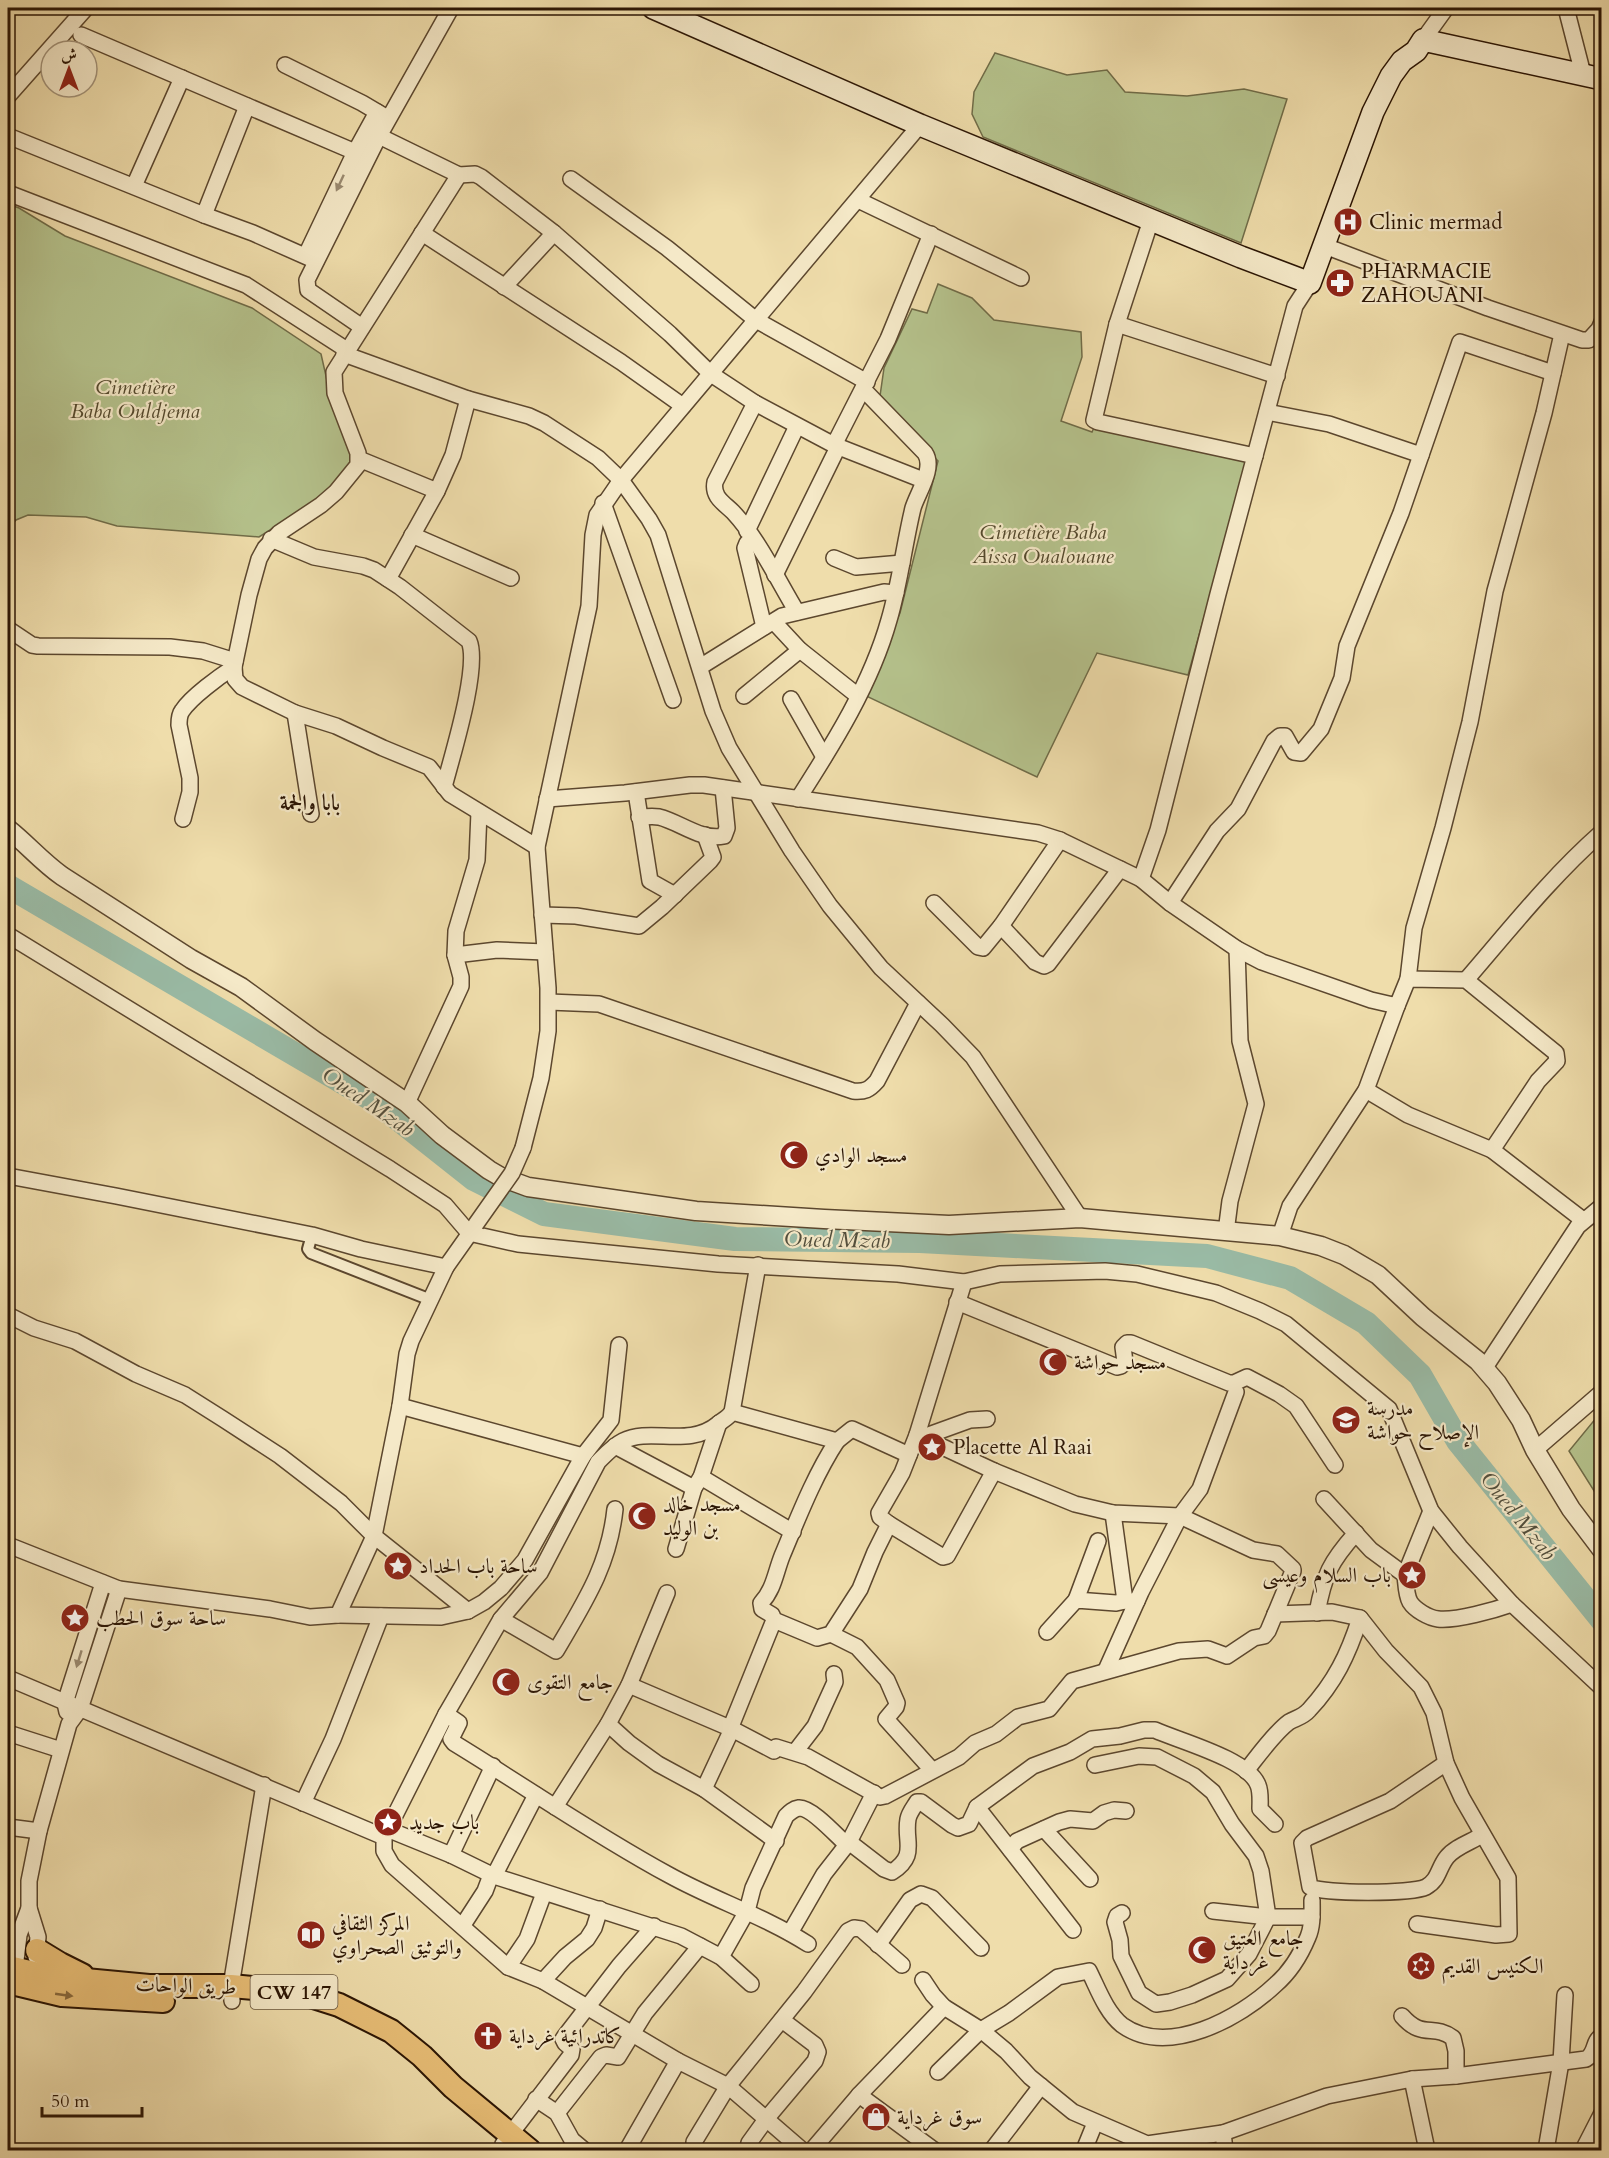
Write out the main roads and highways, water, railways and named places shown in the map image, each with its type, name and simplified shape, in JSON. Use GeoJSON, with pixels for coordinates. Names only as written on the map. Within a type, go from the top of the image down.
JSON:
{"type":"FeatureCollection","features":[{"type":"Feature","properties":{"kind":"main road"},"geometry":{"type":"LineString","coordinates":[[653,8],[920,125],[1311,283],[1377,103],[1390,76],[1424,40],[1592,76]]}},
{"type":"Feature","properties":{"kind":"main road"},"geometry":{"type":"LineString","coordinates":[[37,1950],[78,1973],[100,1981]]}},
{"type":"Feature","properties":{"kind":"main road","name":"طريق الواحات"},"geometry":{"type":"LineString","coordinates":[[18,1977],[100,1981],[232,1994],[358,2021],[508,2143],[529,2151]]}},
{"type":"Feature","properties":{"kind":"main road","name":"طريق الواحات"},"geometry":{"type":"LineString","coordinates":[[18,1977],[95,1998],[156,2001],[232,1994]]}},
{"type":"Feature","properties":{"kind":"waterway","name":"Oued Mzab"},"geometry":{"type":"LineString","coordinates":[[8,886],[378,1103],[474,1179],[544,1214],[735,1239],[920,1241],[1207,1256],[1290,1278],[1366,1323],[1420,1375],[1458,1441],[1602,1620]]}},
{"type":"Feature","properties":{"kind":"place","name":"Clinic mermad"},"geometry":{"type":"Point","coordinates":[1348,222]}},
{"type":"Feature","properties":{"kind":"place","name":"PHARMACIE ZAHOUANI"},"geometry":{"type":"Point","coordinates":[1340,283]}},
{"type":"Feature","properties":{"kind":"place","name":"مسجد الوادي"},"geometry":{"type":"Point","coordinates":[794,1155]}},
{"type":"Feature","properties":{"kind":"place","name":"مسجد حواشة"},"geometry":{"type":"Point","coordinates":[1053,1362]}},
{"type":"Feature","properties":{"kind":"place","name":"مدرسة الإصلاح حواشة"},"geometry":{"type":"Point","coordinates":[1346,1420]}},
{"type":"Feature","properties":{"kind":"place","name":"Placette Al Raai"},"geometry":{"type":"Point","coordinates":[932,1447]}},
{"type":"Feature","properties":{"kind":"place","name":"مسجد خالد بن الوليد"},"geometry":{"type":"Point","coordinates":[642,1516]}},
{"type":"Feature","properties":{"kind":"place","name":"ساحة باب الحداد"},"geometry":{"type":"Point","coordinates":[398,1566]}},
{"type":"Feature","properties":{"kind":"place","name":"باب السلام وعيسى"},"geometry":{"type":"Point","coordinates":[1412,1575]}},
{"type":"Feature","properties":{"kind":"place","name":"ساحة سوق الحطب"},"geometry":{"type":"Point","coordinates":[75,1618]}},
{"type":"Feature","properties":{"kind":"place","name":"جامع التقوى"},"geometry":{"type":"Point","coordinates":[506,1682]}},
{"type":"Feature","properties":{"kind":"place","name":"باب جديد"},"geometry":{"type":"Point","coordinates":[388,1822]}},
{"type":"Feature","properties":{"kind":"place","name":"المركز الثقافي والتوثيق الصحراوي"},"geometry":{"type":"Point","coordinates":[311,1935]}},
{"type":"Feature","properties":{"kind":"place","name":"جامع العتيق غرداية"},"geometry":{"type":"Point","coordinates":[1202,1950]}},
{"type":"Feature","properties":{"kind":"place","name":"الكنيس القديم"},"geometry":{"type":"Point","coordinates":[1421,1966]}},
{"type":"Feature","properties":{"kind":"place","name":"كاتدرائية غرداية"},"geometry":{"type":"Point","coordinates":[488,2036]}},
{"type":"Feature","properties":{"kind":"place","name":"سوق غرداية"},"geometry":{"type":"Point","coordinates":[876,2117]}},
{"type":"Feature","properties":{"kind":"district","name":"بابا والجمة"},"geometry":{"type":"Point","coordinates":[310,803]}},
{"type":"Feature","properties":{"kind":"park label","name":"Cimetière Baba Ouldjema"},"geometry":{"type":"Point","coordinates":[135,399]}},
{"type":"Feature","properties":{"kind":"park label","name":"Cimetière Baba Aissa Oualouane"},"geometry":{"type":"Point","coordinates":[1043,544]}}]}
